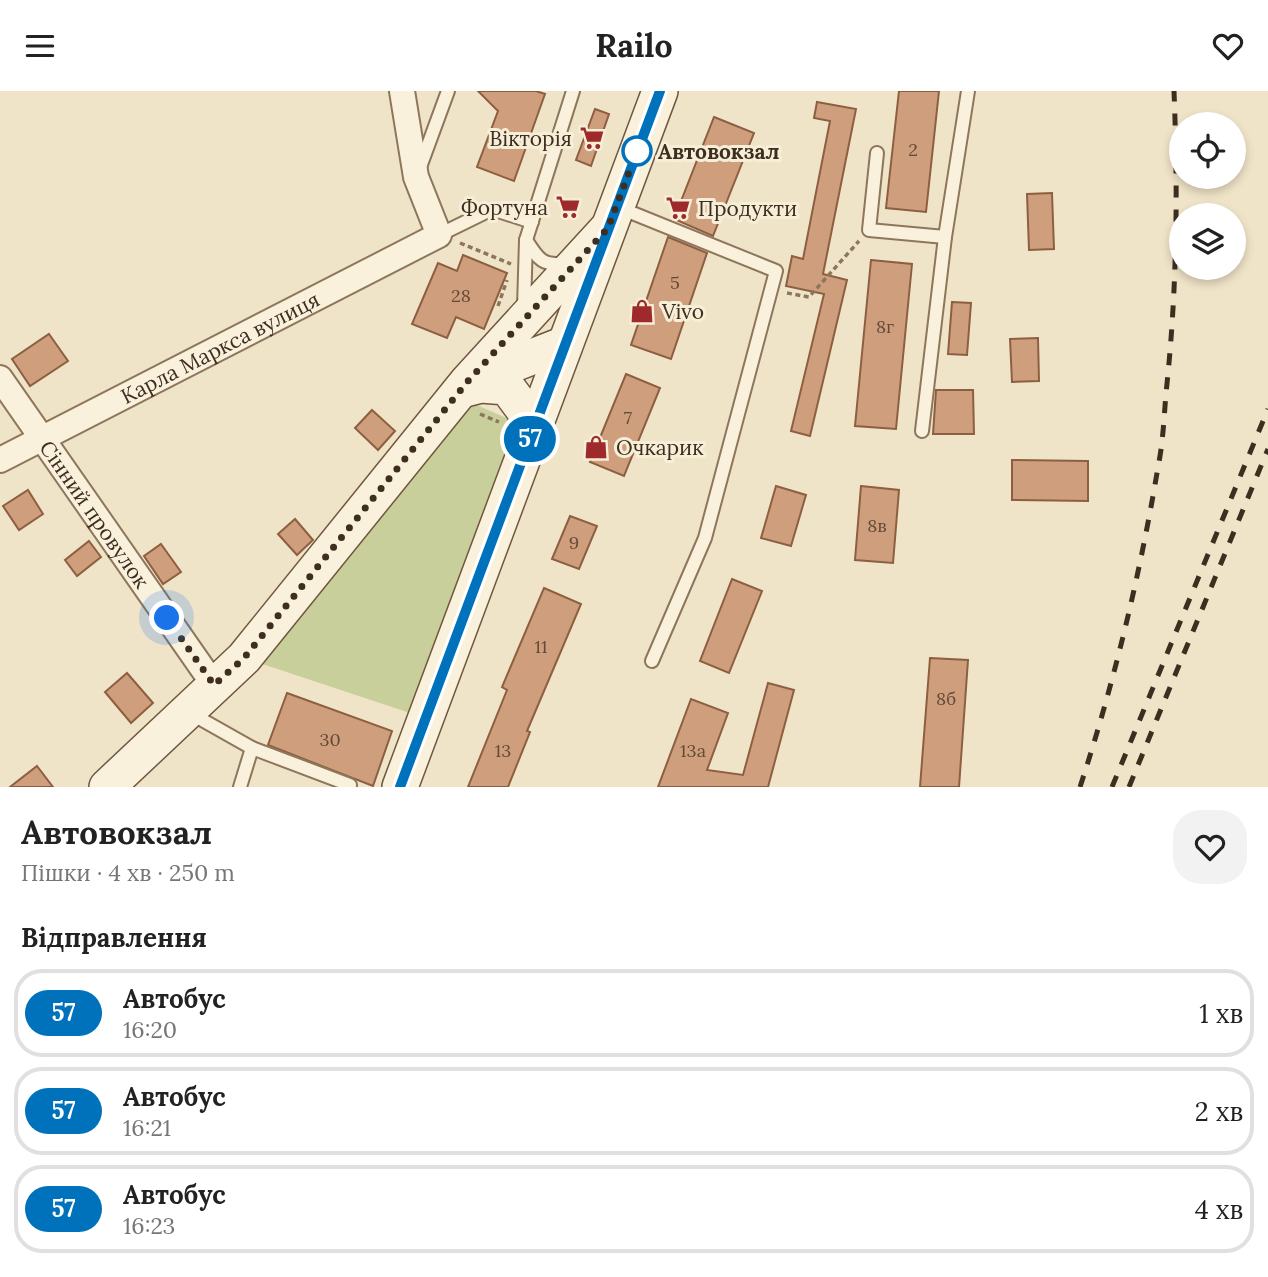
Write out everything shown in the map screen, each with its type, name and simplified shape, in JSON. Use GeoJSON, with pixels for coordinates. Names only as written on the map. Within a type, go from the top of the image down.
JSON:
{"type":"FeatureCollection","features":[{"type":"Feature","properties":{"kind":"street"},"geometry":{"type":"LineString","coordinates":[[402,91],[416,177],[439,235]]}},
{"type":"Feature","properties":{"kind":"street"},"geometry":{"type":"LineString","coordinates":[[519,429],[565,344],[660,91]]}},
{"type":"Feature","properties":{"kind":"street"},"geometry":{"type":"LineString","coordinates":[[107,787],[244,658],[466,393],[510,316],[578,261],[613,217]]}},
{"type":"Feature","properties":{"kind":"street","name":"Карла Маркса вулиця"},"geometry":{"type":"LineString","coordinates":[[0,460],[439,235]]}},
{"type":"Feature","properties":{"kind":"street"},"geometry":{"type":"LineString","coordinates":[[466,393],[565,344]]}},
{"type":"Feature","properties":{"kind":"street","name":"Сінний провулок"},"geometry":{"type":"LineString","coordinates":[[0,378],[214,685]]}},
{"type":"Feature","properties":{"kind":"street"},"geometry":{"type":"LineString","coordinates":[[400,787],[524,410],[507,387],[481,385],[466,393]]}},
{"type":"Feature","properties":{"kind":"lane"},"geometry":{"type":"LineString","coordinates":[[416,177],[448,91]]}},
{"type":"Feature","properties":{"kind":"lane"},"geometry":{"type":"LineString","coordinates":[[510,316],[526,240],[573,91]]}},
{"type":"Feature","properties":{"kind":"lane"},"geometry":{"type":"LineString","coordinates":[[922,431],[945,237],[968,91]]}},
{"type":"Feature","properties":{"kind":"lane"},"geometry":{"type":"LineString","coordinates":[[877,153],[869,230],[945,237]]}},
{"type":"Feature","properties":{"kind":"lane"},"geometry":{"type":"LineString","coordinates":[[439,235],[492,209],[532,222]]}},
{"type":"Feature","properties":{"kind":"lane"},"geometry":{"type":"LineString","coordinates":[[613,217],[776,271],[705,538],[652,661]]}},
{"type":"Feature","properties":{"kind":"lane"},"geometry":{"type":"LineString","coordinates":[[526,240],[538,259],[554,265],[578,261]]}},
{"type":"Feature","properties":{"kind":"lane"},"geometry":{"type":"LineString","coordinates":[[187,711],[252,748],[350,785]]}},
{"type":"Feature","properties":{"kind":"lane"},"geometry":{"type":"LineString","coordinates":[[240,787],[252,748]]}},
{"type":"Feature","properties":{"kind":"path"},"geometry":{"type":"LineString","coordinates":[[771,290],[809,297],[869,230]]}},
{"type":"Feature","properties":{"kind":"path"},"geometry":{"type":"LineString","coordinates":[[439,235],[513,265]]}},
{"type":"Feature","properties":{"kind":"path"},"geometry":{"type":"LineString","coordinates":[[509,277],[510,316]]}},
{"type":"Feature","properties":{"kind":"path"},"geometry":{"type":"LineString","coordinates":[[466,393],[519,429]]}},
{"type":"Feature","properties":{"kind":"green space"},"geometry":{"type":"Polygon","coordinates":[[[472,403],[516,422],[521,433],[416,715],[244,658],[472,403]]]}},
{"type":"Feature","properties":{"kind":"building"},"geometry":{"type":"Polygon","coordinates":[[[478,91],[536,91],[545,94],[514,181],[477,167],[498,111],[478,91]]]}},
{"type":"Feature","properties":{"kind":"building"},"geometry":{"type":"Polygon","coordinates":[[[899,91],[939,91],[926,212],[886,208],[899,91]]]}},
{"type":"Feature","properties":{"kind":"building"},"geometry":{"type":"Polygon","coordinates":[[[817,102],[856,109],[823,274],[847,280],[810,436],[791,431],[824,294],[786,286],[792,256],[803,259],[830,121],[814,118],[817,102]]]}},
{"type":"Feature","properties":{"kind":"building","name":"Вікторія"},"geometry":{"type":"Polygon","coordinates":[[[595,109],[609,114],[591,166],[576,160],[595,109]]]}},
{"type":"Feature","properties":{"kind":"building"},"geometry":{"type":"Polygon","coordinates":[[[714,117],[754,133],[713,236],[674,219],[714,117]]]}},
{"type":"Feature","properties":{"kind":"building"},"geometry":{"type":"Polygon","coordinates":[[[1052,193],[1054,249],[1029,250],[1027,194],[1052,193]]]}},
{"type":"Feature","properties":{"kind":"building"},"geometry":{"type":"Polygon","coordinates":[[[668,237],[707,253],[671,359],[631,345],[668,237]]]}},
{"type":"Feature","properties":{"kind":"building"},"geometry":{"type":"Polygon","coordinates":[[[463,255],[507,273],[484,329],[456,317],[447,338],[412,324],[438,263],[457,271],[463,255]]]}},
{"type":"Feature","properties":{"kind":"building"},"geometry":{"type":"Polygon","coordinates":[[[871,260],[912,264],[896,429],[855,426],[871,260]]]}},
{"type":"Feature","properties":{"kind":"building"},"geometry":{"type":"Polygon","coordinates":[[[952,302],[971,303],[967,355],[948,354],[952,302]]]}},
{"type":"Feature","properties":{"kind":"building"},"geometry":{"type":"Polygon","coordinates":[[[49,334],[68,361],[30,386],[12,359],[49,334]]]}},
{"type":"Feature","properties":{"kind":"building"},"geometry":{"type":"Polygon","coordinates":[[[1038,338],[1039,381],[1012,382],[1010,339],[1038,338]]]}},
{"type":"Feature","properties":{"kind":"building"},"geometry":{"type":"Polygon","coordinates":[[[626,374],[660,388],[624,476],[590,462],[626,374]]]}},
{"type":"Feature","properties":{"kind":"building"},"geometry":{"type":"Polygon","coordinates":[[[936,390],[973,390],[974,434],[933,434],[936,390]]]}},
{"type":"Feature","properties":{"kind":"building"},"geometry":{"type":"Polygon","coordinates":[[[372,410],[395,431],[378,450],[355,428],[372,410]]]}},
{"type":"Feature","properties":{"kind":"building"},"geometry":{"type":"Polygon","coordinates":[[[1012,460],[1088,461],[1088,501],[1012,500],[1012,460]]]}},
{"type":"Feature","properties":{"kind":"building"},"geometry":{"type":"Polygon","coordinates":[[[776,486],[806,495],[791,546],[761,538],[776,486]]]}},
{"type":"Feature","properties":{"kind":"building"},"geometry":{"type":"Polygon","coordinates":[[[861,486],[899,490],[893,563],[855,560],[861,486]]]}},
{"type":"Feature","properties":{"kind":"building"},"geometry":{"type":"Polygon","coordinates":[[[28,490],[43,514],[19,530],[3,506],[28,490]]]}},
{"type":"Feature","properties":{"kind":"building"},"geometry":{"type":"Polygon","coordinates":[[[570,516],[597,526],[579,569],[552,559],[570,516]]]}},
{"type":"Feature","properties":{"kind":"building"},"geometry":{"type":"Polygon","coordinates":[[[295,519],[313,540],[297,555],[278,534],[295,519]]]}},
{"type":"Feature","properties":{"kind":"building"},"geometry":{"type":"Polygon","coordinates":[[[89,541],[101,557],[77,576],[65,560],[89,541]]]}},
{"type":"Feature","properties":{"kind":"building"},"geometry":{"type":"Polygon","coordinates":[[[161,544],[181,572],[163,584],[144,556],[161,544]]]}},
{"type":"Feature","properties":{"kind":"building"},"geometry":{"type":"Polygon","coordinates":[[[732,579],[762,591],[729,673],[700,661],[732,579]]]}},
{"type":"Feature","properties":{"kind":"building"},"geometry":{"type":"Polygon","coordinates":[[[544,588],[581,604],[527,731],[530,732],[508,787],[468,787],[507,690],[502,687],[544,588]]]}},
{"type":"Feature","properties":{"kind":"building"},"geometry":{"type":"Polygon","coordinates":[[[930,658],[968,660],[959,787],[920,787],[930,658]]]}},
{"type":"Feature","properties":{"kind":"building"},"geometry":{"type":"Polygon","coordinates":[[[127,673],[153,703],[131,723],[105,692],[127,673]]]}},
{"type":"Feature","properties":{"kind":"building"},"geometry":{"type":"Polygon","coordinates":[[[768,683],[794,690],[768,787],[658,787],[691,699],[728,713],[707,770],[743,775],[768,683]]]}},
{"type":"Feature","properties":{"kind":"building"},"geometry":{"type":"Polygon","coordinates":[[[287,693],[392,731],[373,786],[268,745],[287,693]]]}},
{"type":"Feature","properties":{"kind":"building"},"geometry":{"type":"Polygon","coordinates":[[[37,766],[53,787],[10,787],[37,766]]]}},
{"type":"Feature","properties":{"kind":"railway"},"geometry":{"type":"LineString","coordinates":[[1080,787],[1125,629],[1161,449],[1174,280],[1174,91]]}},
{"type":"Feature","properties":{"kind":"railway"},"geometry":{"type":"LineString","coordinates":[[1112,787],[1268,409]]}},
{"type":"Feature","properties":{"kind":"railway"},"geometry":{"type":"LineString","coordinates":[[1129,787],[1268,449]]}},
{"type":"Feature","properties":{"kind":"bus line","name":"57"},"geometry":{"type":"LineString","coordinates":[[400,787],[660,91]]}},
{"type":"Feature","properties":{"kind":"place","name":"Вікторія"},"geometry":{"type":"Point","coordinates":[592,138]}},
{"type":"Feature","properties":{"kind":"place","name":"Автовокзал"},"geometry":{"type":"Point","coordinates":[637,151]}},
{"type":"Feature","properties":{"kind":"place","name":"Фортуна"},"geometry":{"type":"Point","coordinates":[568,207]}},
{"type":"Feature","properties":{"kind":"place","name":"Продукти"},"geometry":{"type":"Point","coordinates":[678,208]}},
{"type":"Feature","properties":{"kind":"place","name":"Vivo"},"geometry":{"type":"Point","coordinates":[642,311]}},
{"type":"Feature","properties":{"kind":"place","name":"Очкарик"},"geometry":{"type":"Point","coordinates":[596,447]}},
{"type":"Feature","properties":{"kind":"route"},"geometry":{"type":"LineString","coordinates":[[167,618],[214,685],[244,658],[468,381],[608,228],[637,151]]}}]}
